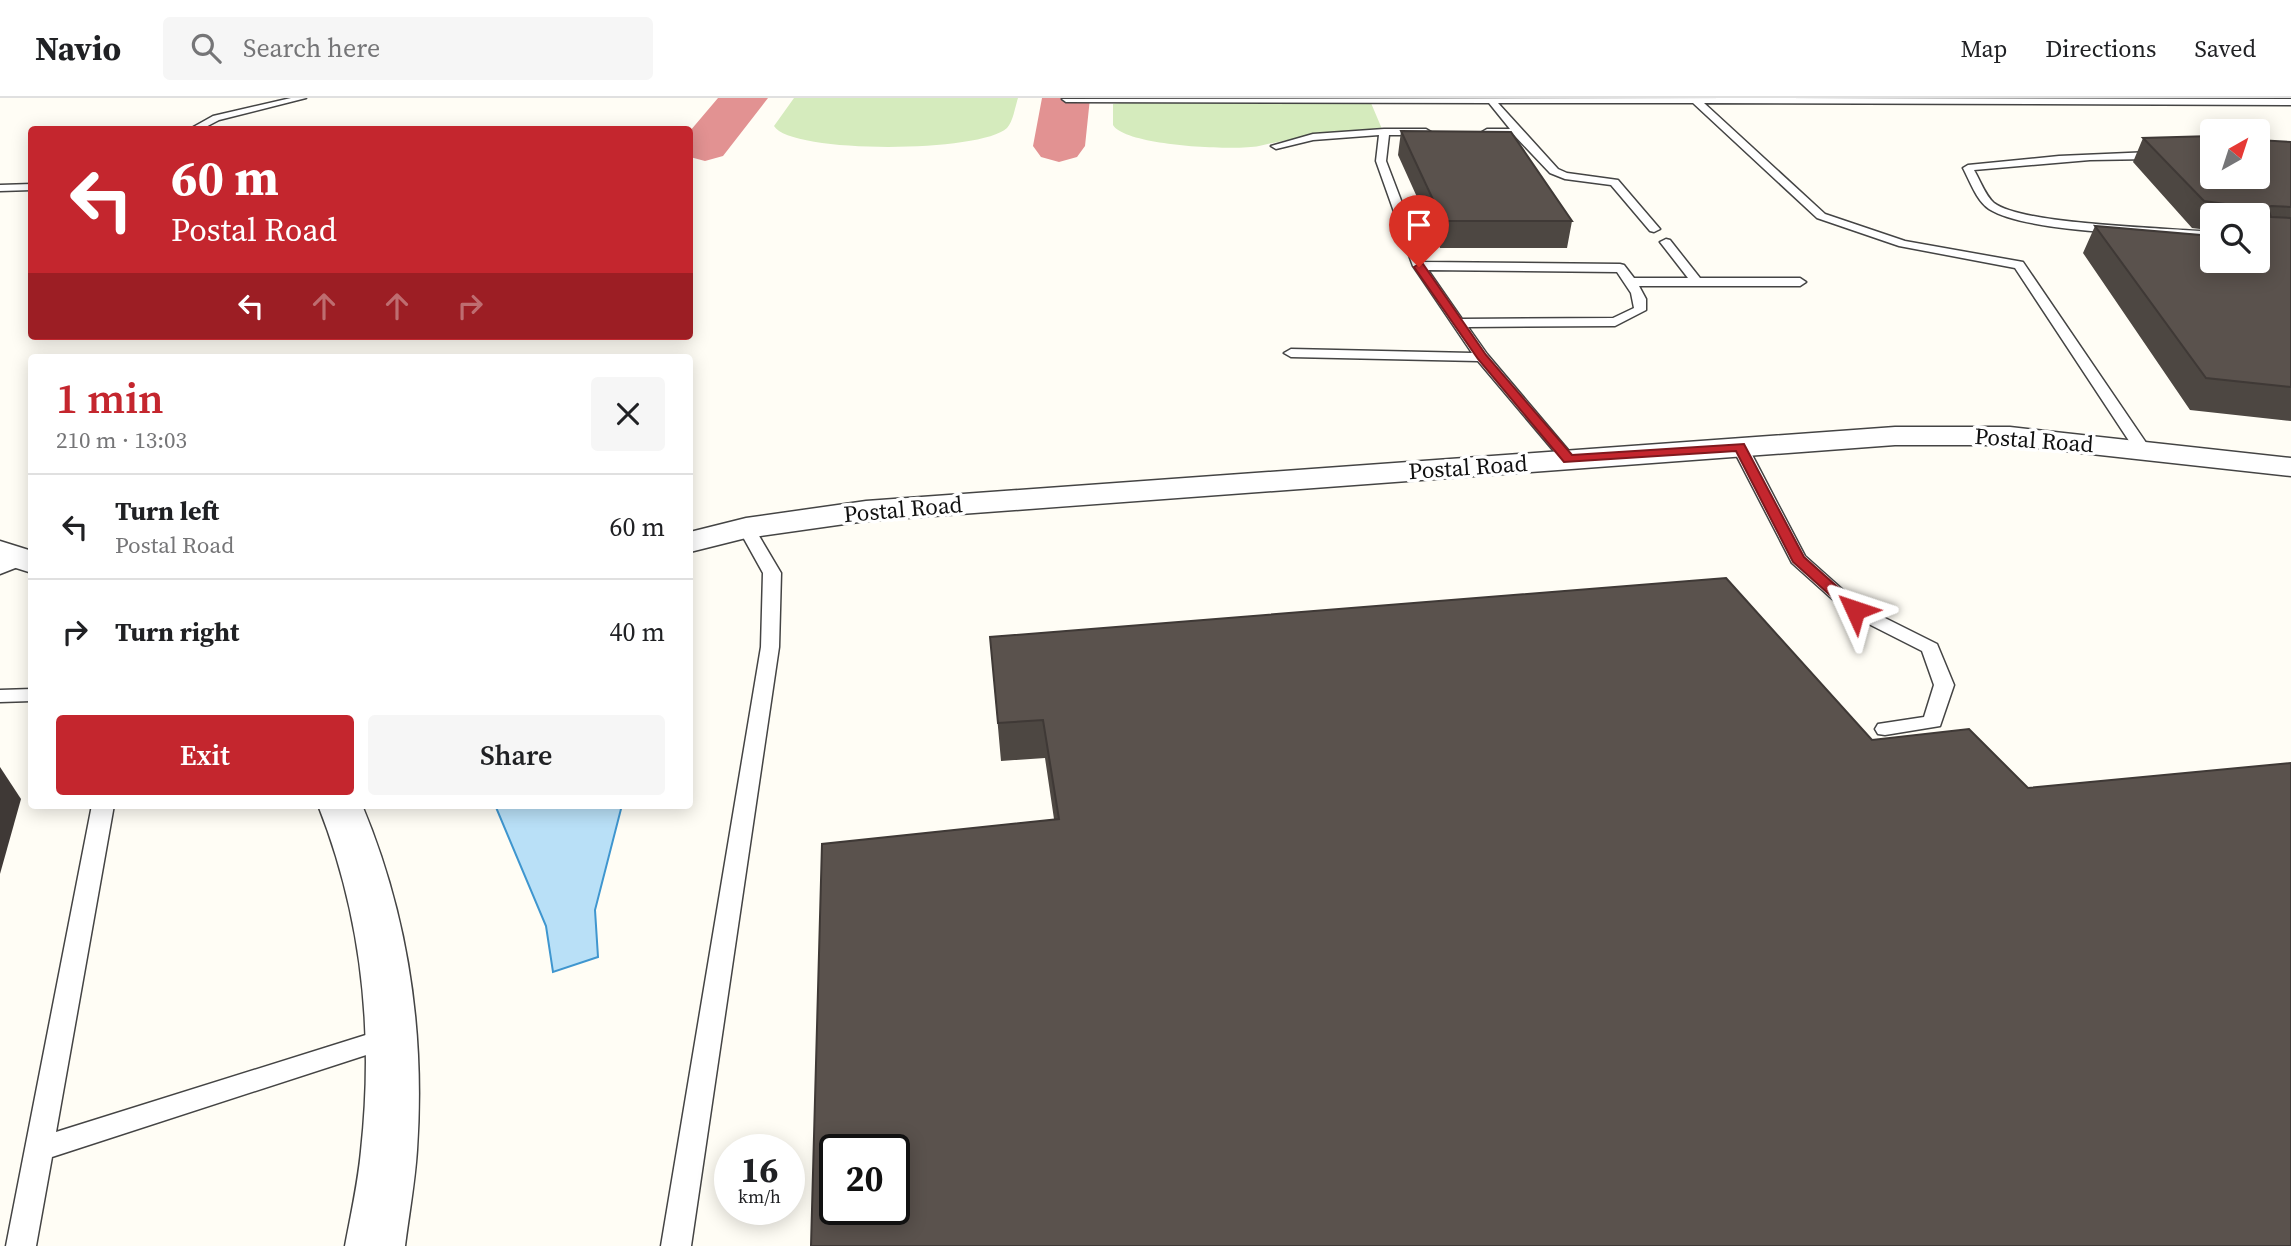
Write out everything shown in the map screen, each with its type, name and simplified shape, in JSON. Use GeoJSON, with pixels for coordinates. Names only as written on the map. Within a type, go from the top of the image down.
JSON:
{"type":"FeatureCollection","features":[{"type":"Feature","properties":{"kind":"street","name":"Postal Road"},"geometry":{"type":"LineString","coordinates":[[693,541],[746,528],[866,511],[1895,436],[1959,435],[2063,441],[2291,467]]}},
{"type":"Feature","properties":{"kind":"street"},"geometry":{"type":"LineString","coordinates":[[342,809],[358,844],[382,936],[391,1010],[390,1141],[375,1246]]}},
{"type":"Feature","properties":{"kind":"lane"},"geometry":{"type":"LineString","coordinates":[[200,126],[216,118],[302,98]]}},
{"type":"Feature","properties":{"kind":"lane"},"geometry":{"type":"LineString","coordinates":[[1066,99],[2291,102]]}},
{"type":"Feature","properties":{"kind":"lane"},"geometry":{"type":"LineString","coordinates":[[1492,101],[1554,171],[1565,176],[1614,182],[1654,229]]}},
{"type":"Feature","properties":{"kind":"lane"},"geometry":{"type":"LineString","coordinates":[[1696,101],[1821,216],[1903,244],[2019,265],[2143,450]]}},
{"type":"Feature","properties":{"kind":"lane"},"geometry":{"type":"LineString","coordinates":[[1384,132],[1381,161],[1419,267],[1482,357],[1569,460]]}},
{"type":"Feature","properties":{"kind":"lane"},"geometry":{"type":"LineString","coordinates":[[1276,146],[1313,137],[1384,132],[1437,132]]}},
{"type":"Feature","properties":{"kind":"lane"},"geometry":{"type":"LineString","coordinates":[[1477,132],[1517,132]]}},
{"type":"Feature","properties":{"kind":"lane"},"geometry":{"type":"LineString","coordinates":[[2200,155],[2141,154],[1968,168],[1990,204],[1999,211],[2020,216],[2200,234]]}},
{"type":"Feature","properties":{"kind":"lane"},"geometry":{"type":"LineString","coordinates":[[0,188],[28,187]]}},
{"type":"Feature","properties":{"kind":"lane"},"geometry":{"type":"LineString","coordinates":[[1666,242],[1697,282]]}},
{"type":"Feature","properties":{"kind":"lane"},"geometry":{"type":"LineString","coordinates":[[1419,267],[1620,268],[1640,297],[1640,310],[1615,322],[1460,323]]}},
{"type":"Feature","properties":{"kind":"lane"},"geometry":{"type":"LineString","coordinates":[[1630,282],[1800,282]]}},
{"type":"Feature","properties":{"kind":"lane"},"geometry":{"type":"LineString","coordinates":[[1291,353],[1482,357]]}},
{"type":"Feature","properties":{"kind":"lane"},"geometry":{"type":"LineString","coordinates":[[1740,447],[1798,559],[1855,610],[1930,648],[1944,685],[1933,722],[1885,729]]}},
{"type":"Feature","properties":{"kind":"lane"},"geometry":{"type":"LineString","coordinates":[[676,1246],[770,647],[772,573],[746,528]]}},
{"type":"Feature","properties":{"kind":"lane"},"geometry":{"type":"LineString","coordinates":[[0,696],[28,695]]}},
{"type":"Feature","properties":{"kind":"lane"},"geometry":{"type":"LineString","coordinates":[[21,1246],[102,809]]}},
{"type":"Feature","properties":{"kind":"lane"},"geometry":{"type":"LineString","coordinates":[[39,1149],[391,1037]]}},
{"type":"Feature","properties":{"kind":"green space"},"geometry":{"type":"Polygon","coordinates":[[[794,98],[1018,98],[1007,128],[990,136],[926,146],[887,147],[814,142],[788,135],[774,126],[794,98]]]}},
{"type":"Feature","properties":{"kind":"green space"},"geometry":{"type":"Polygon","coordinates":[[[1294,100],[1371,103],[1382,129],[1228,148],[1138,138],[1113,125],[1113,104],[1120,103],[1294,100]]]}},
{"type":"Feature","properties":{"kind":"water"},"geometry":{"type":"Polygon","coordinates":[[[497,809],[621,809],[595,910],[598,957],[553,972],[546,926],[497,809]]]}},
{"type":"Feature","properties":{"kind":"building"},"geometry":{"type":"Polygon","coordinates":[[[1401,131],[1511,132],[1572,221],[1443,221],[1401,131]]]}},
{"type":"Feature","properties":{"kind":"building"},"geometry":{"type":"Polygon","coordinates":[[[2200,136],[2200,189],[2270,189],[2270,141],[2291,142],[2291,207],[2270,207],[2270,203],[2204,201],[2143,138],[2200,136]]]}},
{"type":"Feature","properties":{"kind":"building"},"geometry":{"type":"Polygon","coordinates":[[[2270,214],[2271,217],[2291,218],[2291,387],[2206,378],[2095,226],[2200,235],[2200,273],[2270,273],[2270,214]]]}},
{"type":"Feature","properties":{"kind":"building"},"geometry":{"type":"Polygon","coordinates":[[[1726,578],[1872,740],[1969,729],[2028,788],[2291,763],[2291,1246],[811,1246],[822,844],[1059,819],[1043,720],[998,723],[990,637],[1726,578]]]}},
{"type":"Feature","properties":{"kind":"taxiway"},"geometry":{"type":"LineString","coordinates":[[705,145],[744,98]]}},
{"type":"Feature","properties":{"kind":"taxiway"},"geometry":{"type":"LineString","coordinates":[[1059,146],[1066,98]]}},
{"type":"Feature","properties":{"kind":"route"},"geometry":{"type":"LineString","coordinates":[[1419,267],[1482,357],[1569,460],[1740,447],[1798,559],[1855,610]]}}]}
